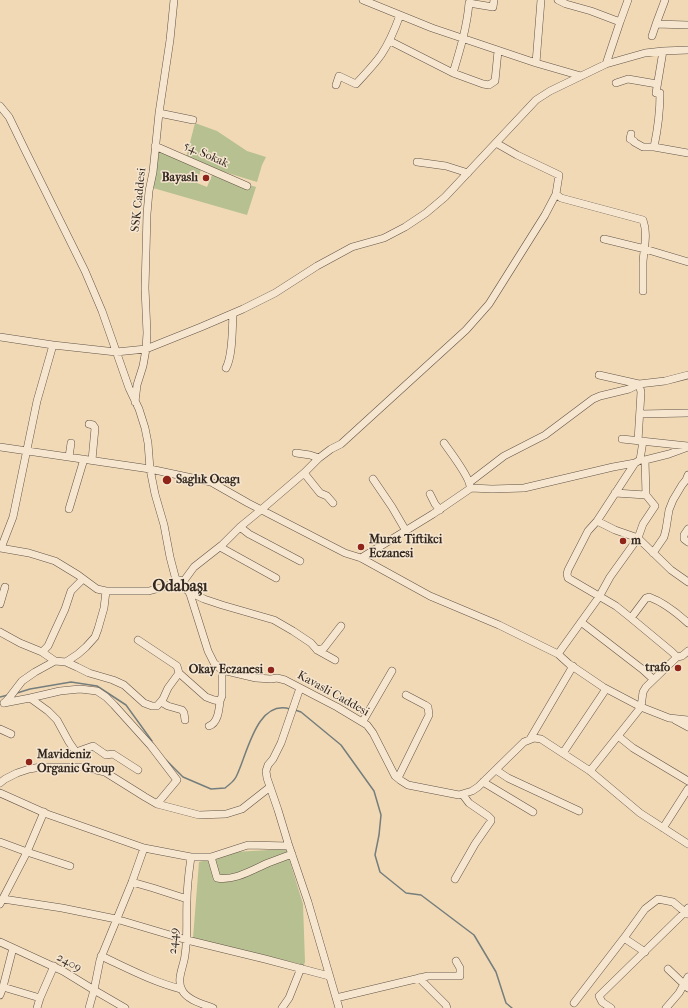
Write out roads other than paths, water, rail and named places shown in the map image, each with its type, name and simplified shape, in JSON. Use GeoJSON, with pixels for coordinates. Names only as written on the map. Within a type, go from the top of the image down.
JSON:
{"type":"FeatureCollection","features":[{"type":"Feature","properties":{"kind":"street","name":"SSK Caddesi"},"geometry":{"type":"LineString","coordinates":[[135,402],[137,385],[143,366],[146,349],[147,333],[145,288],[149,192],[153,172],[174,0]]}},
{"type":"Feature","properties":{"kind":"street"},"geometry":{"type":"LineString","coordinates":[[363,0],[463,39],[581,76]]}},
{"type":"Feature","properties":{"kind":"street"},"geometry":{"type":"LineString","coordinates":[[452,73],[463,39],[468,13],[468,3],[493,7],[494,0]]}},
{"type":"Feature","properties":{"kind":"street"},"geometry":{"type":"LineString","coordinates":[[536,63],[541,0]]}},
{"type":"Feature","properties":{"kind":"street"},"geometry":{"type":"LineString","coordinates":[[558,0],[566,4],[591,10],[620,22]]}},
{"type":"Feature","properties":{"kind":"street"},"geometry":{"type":"LineString","coordinates":[[606,64],[628,0]]}},
{"type":"Feature","properties":{"kind":"street"},"geometry":{"type":"LineString","coordinates":[[652,36],[665,0]]}},
{"type":"Feature","properties":{"kind":"street"},"geometry":{"type":"LineString","coordinates":[[336,85],[339,76],[356,84],[376,61],[390,41],[400,15]]}},
{"type":"Feature","properties":{"kind":"street"},"geometry":{"type":"LineString","coordinates":[[656,24],[688,25]]}},
{"type":"Feature","properties":{"kind":"street"},"geometry":{"type":"LineString","coordinates":[[390,41],[452,73],[489,85],[494,81],[498,50]]}},
{"type":"Feature","properties":{"kind":"street"},"geometry":{"type":"LineString","coordinates":[[0,338],[116,352],[146,349],[201,328],[275,293],[317,266],[352,247],[384,238],[405,227],[426,213],[445,197],[536,100],[550,91],[606,64],[645,53],[688,50]]}},
{"type":"Feature","properties":{"kind":"street"},"geometry":{"type":"LineString","coordinates":[[654,148],[660,110],[660,93],[656,93],[663,51]]}},
{"type":"Feature","properties":{"kind":"street"},"geometry":{"type":"LineString","coordinates":[[616,83],[628,79],[657,84]]}},
{"type":"Feature","properties":{"kind":"street"},"geometry":{"type":"LineString","coordinates":[[0,106],[9,117],[85,271],[102,311],[129,388],[145,428],[150,469],[155,494],[164,525],[170,557],[180,581],[188,591],[208,651],[214,663],[222,670],[222,696],[216,722],[209,726]]}},
{"type":"Feature","properties":{"kind":"street"},"geometry":{"type":"LineString","coordinates":[[159,113],[193,120]]}},
{"type":"Feature","properties":{"kind":"street"},"geometry":{"type":"LineString","coordinates":[[631,134],[630,139],[643,147],[688,153]]}},
{"type":"Feature","properties":{"kind":"street"},"geometry":{"type":"LineString","coordinates":[[53,345],[37,401],[13,517],[1,548],[55,561],[97,589],[106,591],[149,591],[180,581],[194,567],[220,547],[240,526],[304,473],[319,458],[341,444],[466,330],[489,304],[545,215],[556,194],[559,175],[496,143]]}},
{"type":"Feature","properties":{"kind":"street","name":"54. Sokak"},"geometry":{"type":"LineString","coordinates":[[155,146],[247,186]]}},
{"type":"Feature","properties":{"kind":"street"},"geometry":{"type":"LineString","coordinates":[[417,162],[446,166],[468,173]]}},
{"type":"Feature","properties":{"kind":"street"},"geometry":{"type":"LineString","coordinates":[[556,194],[561,198],[643,220],[645,228],[643,291]]}},
{"type":"Feature","properties":{"kind":"street"},"geometry":{"type":"LineString","coordinates":[[604,239],[645,248],[688,262]]}},
{"type":"Feature","properties":{"kind":"street"},"geometry":{"type":"LineString","coordinates":[[226,368],[229,362],[233,314]]}},
{"type":"Feature","properties":{"kind":"street"},"geometry":{"type":"LineString","coordinates":[[599,375],[639,384],[664,381],[688,375]]}},
{"type":"Feature","properties":{"kind":"street"},"geometry":{"type":"LineString","coordinates":[[558,654],[599,597],[610,577],[638,538],[643,524],[654,506],[646,495],[640,461],[641,392],[639,384]]}},
{"type":"Feature","properties":{"kind":"street"},"geometry":{"type":"LineString","coordinates":[[361,558],[440,510],[504,456],[545,435],[593,399],[629,389],[639,384]]}},
{"type":"Feature","properties":{"kind":"street"},"geometry":{"type":"LineString","coordinates":[[640,414],[688,413]]}},
{"type":"Feature","properties":{"kind":"street"},"geometry":{"type":"LineString","coordinates":[[89,424],[93,425],[94,428],[92,460]]}},
{"type":"Feature","properties":{"kind":"street"},"geometry":{"type":"LineString","coordinates":[[622,439],[688,447]]}},
{"type":"Feature","properties":{"kind":"street"},"geometry":{"type":"LineString","coordinates":[[69,457],[70,443]]}},
{"type":"Feature","properties":{"kind":"street"},"geometry":{"type":"LineString","coordinates":[[444,443],[470,485],[492,489],[524,488],[669,454],[688,447]]}},
{"type":"Feature","properties":{"kind":"street"},"geometry":{"type":"LineString","coordinates":[[0,447],[150,469],[211,482],[248,503],[346,553],[361,558],[430,596],[499,625],[558,654],[572,666],[606,689],[641,707],[688,727]]}},
{"type":"Feature","properties":{"kind":"street"},"geometry":{"type":"LineString","coordinates":[[296,453],[319,458]]}},
{"type":"Feature","properties":{"kind":"street"},"geometry":{"type":"LineString","coordinates":[[69,509],[84,459]]}},
{"type":"Feature","properties":{"kind":"street"},"geometry":{"type":"LineString","coordinates":[[640,461],[615,493],[597,521],[588,531],[567,574],[568,578],[616,606],[677,657]]}},
{"type":"Feature","properties":{"kind":"street"},"geometry":{"type":"LineString","coordinates":[[304,473],[320,492],[327,496],[333,503]]}},
{"type":"Feature","properties":{"kind":"street"},"geometry":{"type":"LineString","coordinates":[[374,479],[406,531]]}},
{"type":"Feature","properties":{"kind":"street"},"geometry":{"type":"LineString","coordinates":[[653,553],[664,537],[669,510],[673,500],[687,479]]}},
{"type":"Feature","properties":{"kind":"street"},"geometry":{"type":"LineString","coordinates":[[615,493],[646,495]]}},
{"type":"Feature","properties":{"kind":"street"},"geometry":{"type":"LineString","coordinates":[[430,494],[440,510]]}},
{"type":"Feature","properties":{"kind":"street"},"geometry":{"type":"LineString","coordinates":[[597,521],[615,530],[638,538],[671,570],[688,582]]}},
{"type":"Feature","properties":{"kind":"street"},"geometry":{"type":"LineString","coordinates":[[240,526],[249,534],[300,560]]}},
{"type":"Feature","properties":{"kind":"street"},"geometry":{"type":"LineString","coordinates":[[688,529],[684,535],[684,539],[688,542]]}},
{"type":"Feature","properties":{"kind":"street"},"geometry":{"type":"LineString","coordinates":[[220,547],[276,578]]}},
{"type":"Feature","properties":{"kind":"street"},"geometry":{"type":"LineString","coordinates":[[42,652],[48,646],[65,609],[71,591],[84,579]]}},
{"type":"Feature","properties":{"kind":"street"},"geometry":{"type":"LineString","coordinates":[[0,604],[5,587]]}},
{"type":"Feature","properties":{"kind":"street"},"geometry":{"type":"LineString","coordinates":[[66,662],[78,654],[95,637],[102,618],[106,591]]}},
{"type":"Feature","properties":{"kind":"street"},"geometry":{"type":"LineString","coordinates":[[188,591],[204,599],[274,620],[311,643],[317,650],[335,660]]}},
{"type":"Feature","properties":{"kind":"street"},"geometry":{"type":"LineString","coordinates":[[630,618],[646,598],[649,597],[687,618]]}},
{"type":"Feature","properties":{"kind":"street"},"geometry":{"type":"LineString","coordinates":[[581,622],[653,679]]}},
{"type":"Feature","properties":{"kind":"street"},"geometry":{"type":"LineString","coordinates":[[317,650],[324,648],[341,626]]}},
{"type":"Feature","properties":{"kind":"street"},"geometry":{"type":"LineString","coordinates":[[0,632],[20,643],[42,652],[55,661],[66,662],[89,674],[113,680],[124,685],[144,703],[152,706],[157,706],[161,702],[168,688],[179,673]]}},
{"type":"Feature","properties":{"kind":"street"},"geometry":{"type":"LineString","coordinates":[[138,640],[175,664],[179,673],[206,697],[220,701]]}},
{"type":"Feature","properties":{"kind":"street"},"geometry":{"type":"LineString","coordinates":[[590,771],[641,707],[643,692],[646,687],[677,657],[688,652]]}},
{"type":"Feature","properties":{"kind":"street"},"geometry":{"type":"LineString","coordinates":[[4,702],[18,688],[22,681],[55,661]]}},
{"type":"Feature","properties":{"kind":"street"},"geometry":{"type":"LineString","coordinates":[[530,739],[572,666]]}},
{"type":"Feature","properties":{"kind":"street","name":"Kavasli Caddesi"},"geometry":{"type":"LineString","coordinates":[[222,670],[256,678],[270,680],[277,678],[285,680],[337,706],[367,725],[373,733],[395,776],[398,778]]}},
{"type":"Feature","properties":{"kind":"street"},"geometry":{"type":"LineString","coordinates":[[363,722],[392,672]]}},
{"type":"Feature","properties":{"kind":"street"},"geometry":{"type":"LineString","coordinates":[[300,688],[281,743],[266,771],[308,902],[339,1008]]}},
{"type":"Feature","properties":{"kind":"street"},"geometry":{"type":"LineString","coordinates":[[4,702],[60,691],[80,689],[97,691],[106,697],[151,746],[178,780],[157,804]]}},
{"type":"Feature","properties":{"kind":"street"},"geometry":{"type":"LineString","coordinates":[[563,753],[606,689]]}},
{"type":"Feature","properties":{"kind":"street"},"geometry":{"type":"LineString","coordinates":[[406,695],[425,705],[428,708],[429,715],[398,778],[408,785],[459,796],[472,791],[483,782],[524,742],[530,739],[541,739],[590,771],[640,813],[688,844]]}},
{"type":"Feature","properties":{"kind":"street"},"geometry":{"type":"LineString","coordinates":[[30,698],[48,711],[57,720],[76,752],[93,746],[106,755],[113,754],[138,770]]}},
{"type":"Feature","properties":{"kind":"street"},"geometry":{"type":"LineString","coordinates":[[161,702],[168,706],[182,710],[184,712],[185,720]]}},
{"type":"Feature","properties":{"kind":"street"},"geometry":{"type":"LineString","coordinates":[[669,718],[688,720]]}},
{"type":"Feature","properties":{"kind":"street"},"geometry":{"type":"LineString","coordinates":[[0,729],[11,734]]}},
{"type":"Feature","properties":{"kind":"street"},"geometry":{"type":"LineString","coordinates":[[618,736],[633,748],[688,782]]}},
{"type":"Feature","properties":{"kind":"street"},"geometry":{"type":"LineString","coordinates":[[0,783],[17,773],[29,769],[41,767],[83,767],[105,772],[157,804],[198,815],[226,814],[242,809],[270,787]]}},
{"type":"Feature","properties":{"kind":"street"},"geometry":{"type":"LineString","coordinates":[[496,770],[508,778],[579,811]]}},
{"type":"Feature","properties":{"kind":"street"},"geometry":{"type":"LineString","coordinates":[[483,782],[533,812]]}},
{"type":"Feature","properties":{"kind":"street"},"geometry":{"type":"LineString","coordinates":[[663,828],[688,789]]}},
{"type":"Feature","properties":{"kind":"street"},"geometry":{"type":"LineString","coordinates":[[0,792],[44,812],[144,848],[191,857],[211,857],[248,845],[289,846]]}},
{"type":"Feature","properties":{"kind":"street"},"geometry":{"type":"LineString","coordinates":[[455,879],[475,844],[491,821],[488,816],[469,803],[463,794]]}},
{"type":"Feature","properties":{"kind":"street"},"geometry":{"type":"LineString","coordinates":[[44,812],[27,852],[1,902],[62,908],[116,919],[187,940],[329,976]]}},
{"type":"Feature","properties":{"kind":"street"},"geometry":{"type":"LineString","coordinates":[[0,842],[70,866]]}},
{"type":"Feature","properties":{"kind":"street"},"geometry":{"type":"LineString","coordinates":[[89,1008],[101,956],[132,882],[144,848]]}},
{"type":"Feature","properties":{"kind":"street"},"geometry":{"type":"LineString","coordinates":[[211,857],[217,878],[221,879],[244,874],[292,854]]}},
{"type":"Feature","properties":{"kind":"street","name":"2449"},"geometry":{"type":"LineString","coordinates":[[181,989],[179,982],[187,940],[186,899],[191,857]]}},
{"type":"Feature","properties":{"kind":"street"},"geometry":{"type":"LineString","coordinates":[[132,882],[186,899]]}},
{"type":"Feature","properties":{"kind":"street"},"geometry":{"type":"LineString","coordinates":[[574,1003],[645,909],[658,899],[673,902],[687,911],[599,996],[602,1002],[612,1008]]}},
{"type":"Feature","properties":{"kind":"street"},"geometry":{"type":"LineString","coordinates":[[624,938],[645,952]]}},
{"type":"Feature","properties":{"kind":"street","name":"2409"},"geometry":{"type":"LineString","coordinates":[[0,942],[54,966],[125,1008]]}},
{"type":"Feature","properties":{"kind":"street"},"geometry":{"type":"LineString","coordinates":[[0,995],[13,948]]}},
{"type":"Feature","properties":{"kind":"street"},"geometry":{"type":"LineString","coordinates":[[101,956],[154,980],[181,989],[184,994],[192,999],[213,1008]]}},
{"type":"Feature","properties":{"kind":"street"},"geometry":{"type":"LineString","coordinates":[[336,998],[428,976],[460,976],[460,968],[456,961]]}},
{"type":"Feature","properties":{"kind":"street"},"geometry":{"type":"LineString","coordinates":[[37,1008],[54,966]]}},
{"type":"Feature","properties":{"kind":"street"},"geometry":{"type":"LineString","coordinates":[[282,1008],[289,998],[301,968]]}},
{"type":"Feature","properties":{"kind":"street"},"geometry":{"type":"LineString","coordinates":[[668,969],[686,986]]}},
{"type":"Feature","properties":{"kind":"street"},"geometry":{"type":"LineString","coordinates":[[666,1008],[686,986],[688,977]]}},
{"type":"Feature","properties":{"kind":"street"},"geometry":{"type":"LineString","coordinates":[[419,978],[446,1005],[447,1008]]}},
{"type":"Feature","properties":{"kind":"street"},"geometry":{"type":"LineString","coordinates":[[3,987],[40,998]]}},
{"type":"Feature","properties":{"kind":"waterway"},"geometry":{"type":"LineString","coordinates":[[17,693],[30,689],[71,682],[97,686],[126,705],[152,741]]}},
{"type":"Feature","properties":{"kind":"waterway"},"geometry":{"type":"LineString","coordinates":[[0,697],[8,695]]}},
{"type":"Feature","properties":{"kind":"waterway"},"geometry":{"type":"LineString","coordinates":[[166,760],[183,777],[211,789],[225,788],[236,777],[254,731],[261,721],[269,712],[278,708],[290,709]]}},
{"type":"Feature","properties":{"kind":"waterway"},"geometry":{"type":"LineString","coordinates":[[295,710],[301,712],[341,745],[374,791],[381,815],[375,855],[380,872],[406,893],[421,895],[474,935],[496,972],[506,1003],[512,1008]]}},
{"type":"Feature","properties":{"kind":"place","name":"Bayaslı"},"geometry":{"type":"Point","coordinates":[206,178]}},
{"type":"Feature","properties":{"kind":"place","name":"Saglık Ocagı"},"geometry":{"type":"Point","coordinates":[167,480]}},
{"type":"Feature","properties":{"kind":"place","name":"m"},"geometry":{"type":"Point","coordinates":[623,541]}},
{"type":"Feature","properties":{"kind":"place","name":"Murat Tiftikci Eczanesi"},"geometry":{"type":"Point","coordinates":[361,547]}},
{"type":"Feature","properties":{"kind":"place","name":"trafo"},"geometry":{"type":"Point","coordinates":[678,668]}},
{"type":"Feature","properties":{"kind":"place","name":"Okay Eczanesi"},"geometry":{"type":"Point","coordinates":[271,670]}},
{"type":"Feature","properties":{"kind":"place","name":"Mavideniz Organic Group"},"geometry":{"type":"Point","coordinates":[29,762]}},
{"type":"Feature","properties":{"kind":"district","name":"Odabaşı"},"geometry":{"type":"Point","coordinates":[180,587]}}]}
